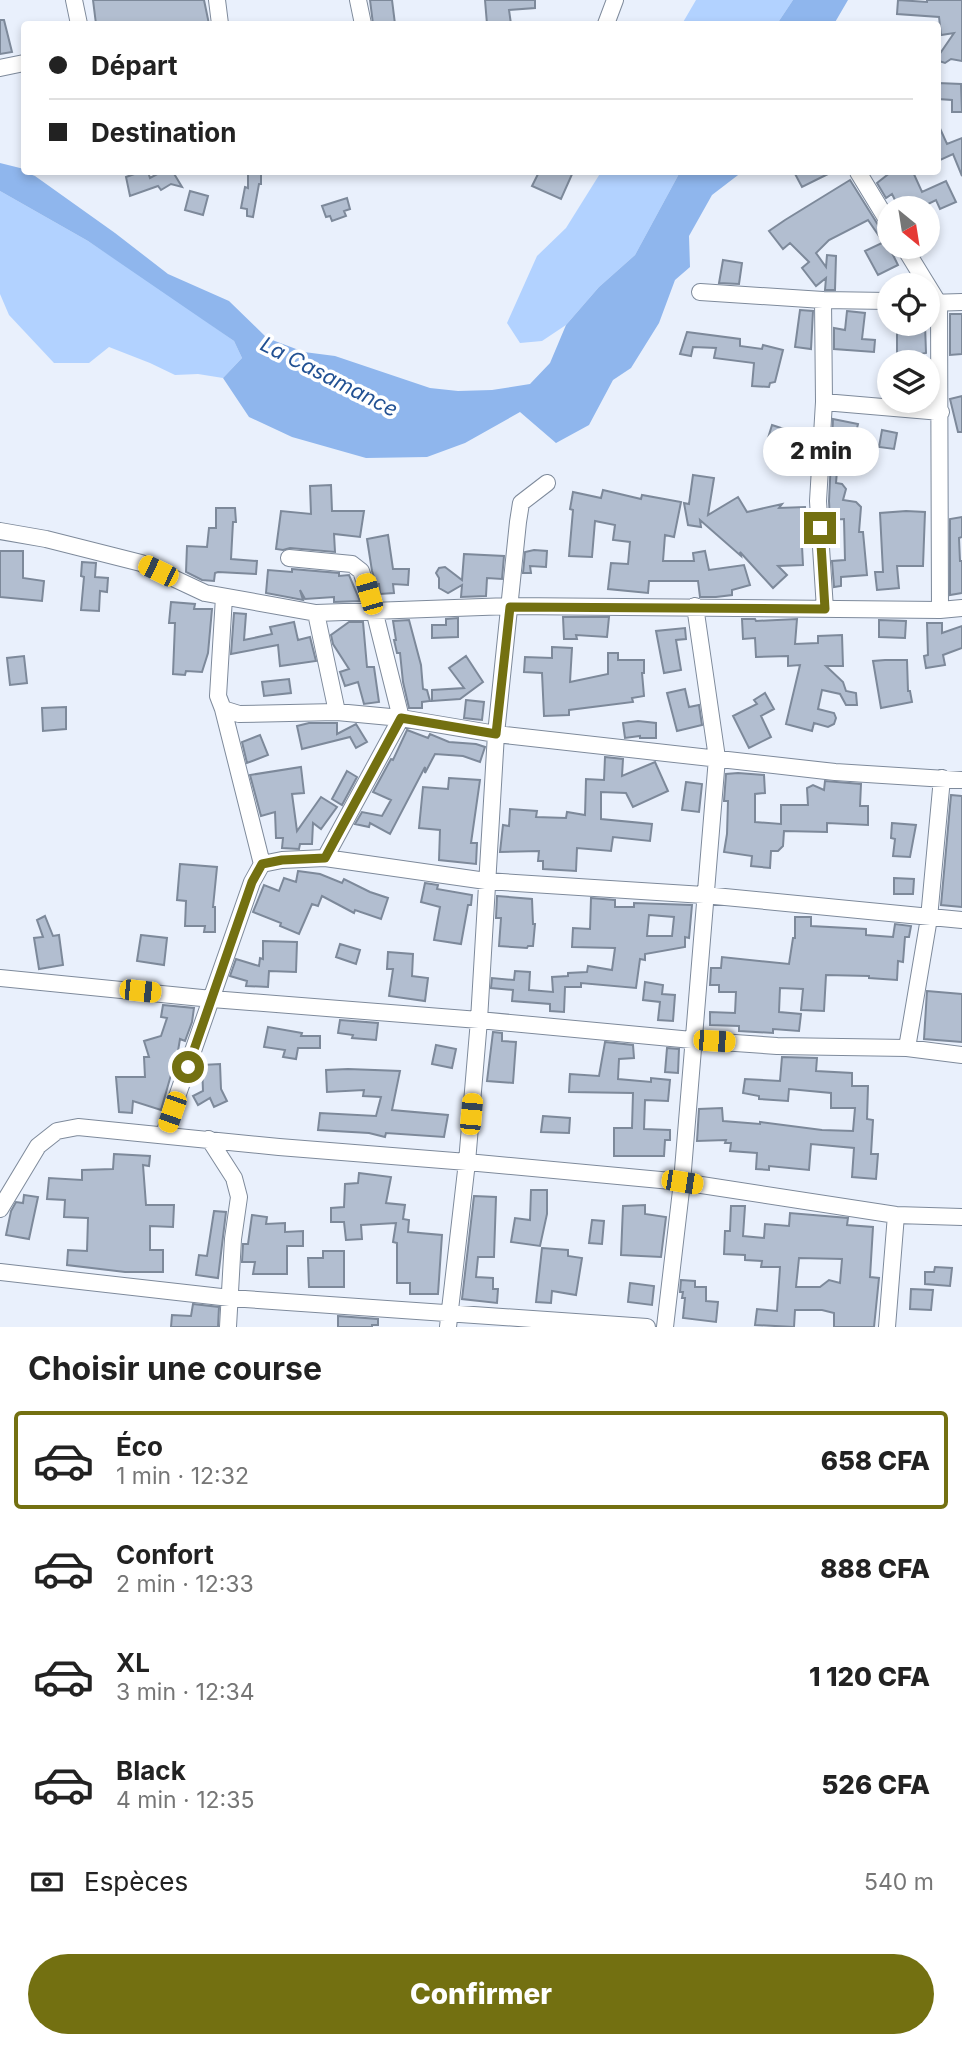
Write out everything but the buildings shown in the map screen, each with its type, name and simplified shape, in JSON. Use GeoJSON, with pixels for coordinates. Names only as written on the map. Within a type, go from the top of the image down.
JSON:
{"type":"FeatureCollection","features":[{"type":"Feature","properties":{"kind":"street"},"geometry":{"type":"LineString","coordinates":[[74,0],[78,21]]}},
{"type":"Feature","properties":{"kind":"street"},"geometry":{"type":"LineString","coordinates":[[217,0],[220,21]]}},
{"type":"Feature","properties":{"kind":"street"},"geometry":{"type":"LineString","coordinates":[[358,0],[362,21]]}},
{"type":"Feature","properties":{"kind":"street"},"geometry":{"type":"LineString","coordinates":[[607,21],[615,0]]}},
{"type":"Feature","properties":{"kind":"street"},"geometry":{"type":"LineString","coordinates":[[0,68],[21,64]]}},
{"type":"Feature","properties":{"kind":"street"},"geometry":{"type":"LineString","coordinates":[[860,175],[877,203]]}},
{"type":"Feature","properties":{"kind":"street"},"geometry":{"type":"LineString","coordinates":[[700,292],[877,301]]}},
{"type":"Feature","properties":{"kind":"street"},"geometry":{"type":"LineString","coordinates":[[823,300],[824,402],[818,501],[825,609]]}},
{"type":"Feature","properties":{"kind":"street"},"geometry":{"type":"LineString","coordinates":[[940,303],[962,302]]}},
{"type":"Feature","properties":{"kind":"street"},"geometry":{"type":"LineString","coordinates":[[935,336],[941,412],[940,610]]}},
{"type":"Feature","properties":{"kind":"street"},"geometry":{"type":"LineString","coordinates":[[824,402],[941,412]]}},
{"type":"Feature","properties":{"kind":"street"},"geometry":{"type":"LineString","coordinates":[[449,1321],[467,1162],[479,1020],[496,734],[521,503],[547,482]]}},
{"type":"Feature","properties":{"kind":"street"},"geometry":{"type":"LineString","coordinates":[[0,531],[46,539],[141,563],[205,593],[316,613],[510,607],[962,608]]}},
{"type":"Feature","properties":{"kind":"street"},"geometry":{"type":"LineString","coordinates":[[289,558],[352,564],[361,571],[374,610],[401,718],[325,858]]}},
{"type":"Feature","properties":{"kind":"street"},"geometry":{"type":"LineString","coordinates":[[164,1134],[252,882],[262,864],[218,696],[224,597]]}},
{"type":"Feature","properties":{"kind":"street"},"geometry":{"type":"LineString","coordinates":[[665,1327],[682,1182],[717,758],[695,606]]}},
{"type":"Feature","properties":{"kind":"street"},"geometry":{"type":"LineString","coordinates":[[316,613],[337,712]]}},
{"type":"Feature","properties":{"kind":"street"},"geometry":{"type":"LineString","coordinates":[[223,709],[239,714],[337,712],[401,718],[496,734],[835,772],[962,779]]}},
{"type":"Feature","properties":{"kind":"street"},"geometry":{"type":"LineString","coordinates":[[907,1048],[929,918],[942,778]]}},
{"type":"Feature","properties":{"kind":"street"},"geometry":{"type":"LineString","coordinates":[[262,864],[325,858],[486,881],[704,895],[962,920]]}},
{"type":"Feature","properties":{"kind":"street"},"geometry":{"type":"LineString","coordinates":[[0,978],[692,1040],[777,1046],[907,1048],[962,1055]]}},
{"type":"Feature","properties":{"kind":"street"},"geometry":{"type":"LineString","coordinates":[[0,1209],[38,1146],[57,1131],[78,1127],[682,1182],[896,1215],[962,1217]]}},
{"type":"Feature","properties":{"kind":"street"},"geometry":{"type":"LineString","coordinates":[[209,1139],[234,1178],[239,1197],[233,1239],[228,1327]]}},
{"type":"Feature","properties":{"kind":"street"},"geometry":{"type":"LineString","coordinates":[[887,1327],[896,1215]]}},
{"type":"Feature","properties":{"kind":"street"},"geometry":{"type":"LineString","coordinates":[[0,1272],[449,1321],[646,1327]]}},
{"type":"Feature","properties":{"kind":"shaded area"},"geometry":{"type":"Polygon","coordinates":[[[696,0],[793,0],[779,21],[684,21],[696,0]]]}},
{"type":"Feature","properties":{"kind":"shaded area"},"geometry":{"type":"Polygon","coordinates":[[[599,175],[678,175],[635,255],[599,287],[566,325],[542,341],[520,343],[507,323],[537,256],[566,228],[599,175]]]}},
{"type":"Feature","properties":{"kind":"shaded area"},"geometry":{"type":"Polygon","coordinates":[[[0,191],[88,241],[159,288],[234,341],[242,358],[223,378],[198,374],[175,375],[109,347],[89,363],[54,363],[9,315],[0,294],[0,191]]]}},
{"type":"Feature","properties":{"kind":"water"},"geometry":{"type":"Polygon","coordinates":[[[793,0],[848,0],[836,21],[779,21],[793,0]]]}},
{"type":"Feature","properties":{"kind":"water","name":"La Casamance"},"geometry":{"type":"Polygon","coordinates":[[[0,163],[21,168],[21,175],[35,176],[168,274],[229,301],[267,338],[304,352],[335,356],[430,388],[458,391],[492,390],[530,384],[550,363],[566,325],[599,287],[635,255],[678,175],[738,175],[712,195],[689,236],[690,267],[675,280],[659,323],[631,368],[613,380],[589,425],[556,443],[520,412],[465,443],[427,457],[366,458],[292,437],[249,417],[223,378],[242,358],[234,341],[88,241],[0,191],[0,163]]]}},
{"type":"Feature","properties":{"kind":"route"},"geometry":{"type":"LineString","coordinates":[[188,1067],[252,882],[262,864],[325,858],[401,718],[496,734],[510,607],[695,606],[825,609],[820,528]]}}]}
